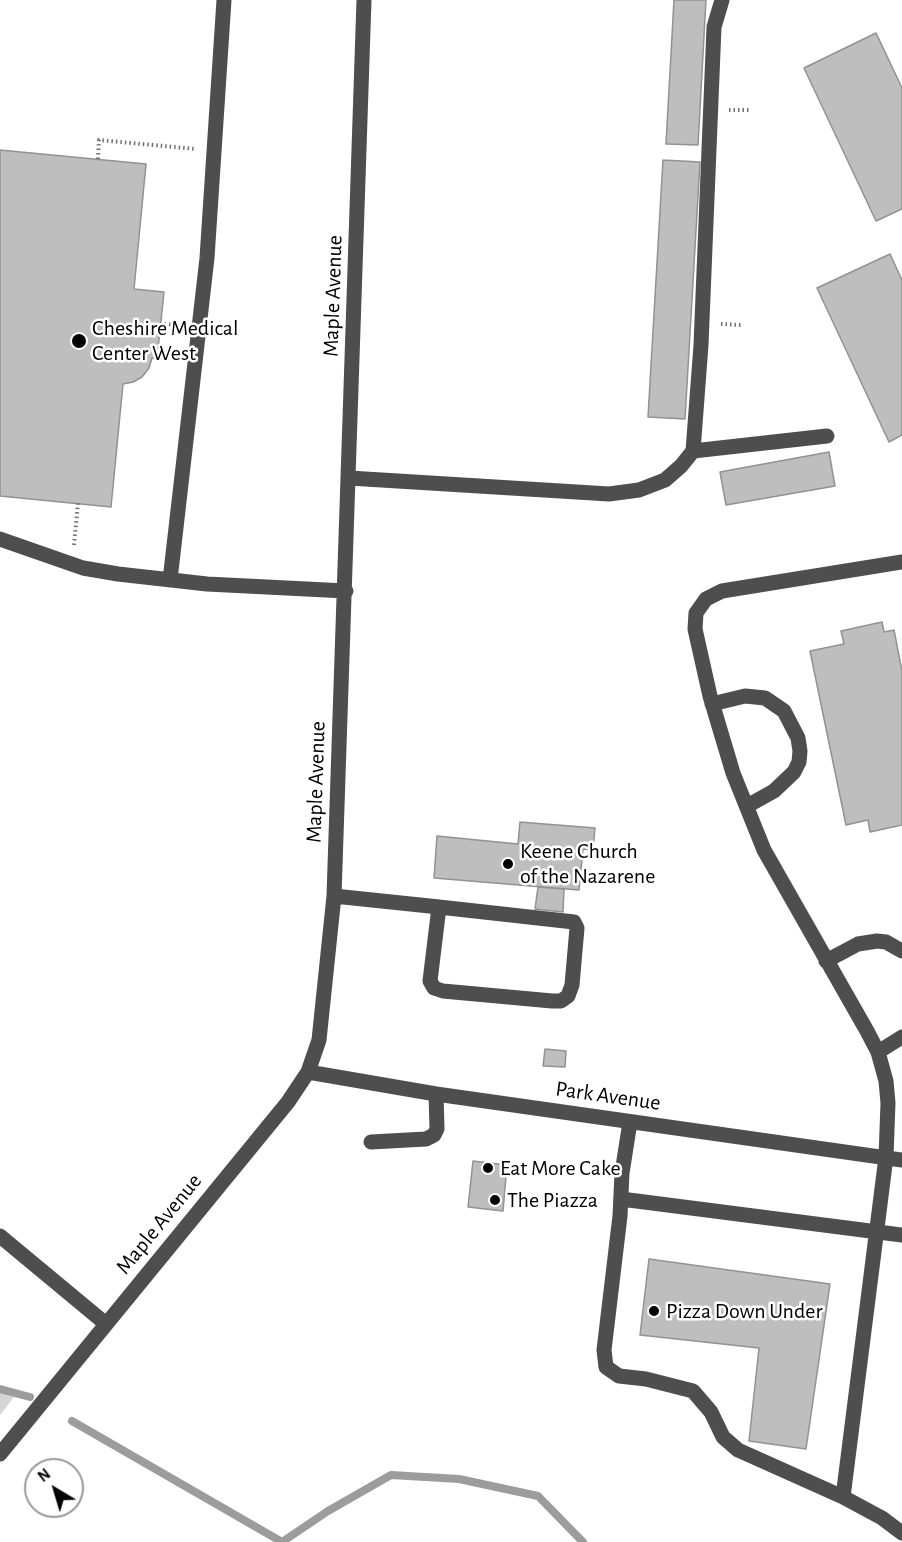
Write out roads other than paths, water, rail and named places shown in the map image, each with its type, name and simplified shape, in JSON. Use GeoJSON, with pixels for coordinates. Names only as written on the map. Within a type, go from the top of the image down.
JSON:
{"type":"FeatureCollection","features":[{"type":"Feature","properties":{"kind":"street"},"geometry":{"type":"LineString","coordinates":[[170,580],[207,258],[224,0]]}},
{"type":"Feature","properties":{"kind":"street","name":"Maple Avenue"},"geometry":{"type":"LineString","coordinates":[[0,1454],[288,1102],[308,1072],[319,1040],[334,896],[346,591],[363,0]]}},
{"type":"Feature","properties":{"kind":"street"},"geometry":{"type":"LineString","coordinates":[[349,478],[609,494],[639,490],[665,480],[693,451],[701,345],[714,27],[722,0]]}},
{"type":"Feature","properties":{"kind":"street"},"geometry":{"type":"LineString","coordinates":[[693,451],[827,436]]}},
{"type":"Feature","properties":{"kind":"street"},"geometry":{"type":"LineString","coordinates":[[0,539],[72,564],[118,574],[170,580],[346,591]]}},
{"type":"Feature","properties":{"kind":"street"},"geometry":{"type":"LineString","coordinates":[[843,1497],[886,1157],[888,1103],[886,1081],[878,1052],[764,850],[733,773],[712,704],[695,629],[696,613],[706,599],[722,591],[902,562]]}},
{"type":"Feature","properties":{"kind":"street"},"geometry":{"type":"LineString","coordinates":[[712,704],[745,696],[765,698],[784,711],[798,738],[799,762],[794,772],[774,791],[747,806]]}},
{"type":"Feature","properties":{"kind":"street"},"geometry":{"type":"LineString","coordinates":[[334,896],[564,920],[574,922],[577,928],[572,985],[568,996],[561,1001],[443,991],[434,988],[430,981],[439,907]]}},
{"type":"Feature","properties":{"kind":"street"},"geometry":{"type":"LineString","coordinates":[[826,960],[858,944],[877,941],[886,942],[902,951]]}},
{"type":"Feature","properties":{"kind":"street"},"geometry":{"type":"LineString","coordinates":[[878,1052],[902,1037]]}},
{"type":"Feature","properties":{"kind":"street","name":"Park Avenue"},"geometry":{"type":"LineString","coordinates":[[308,1072],[436,1094],[902,1160]]}},
{"type":"Feature","properties":{"kind":"street"},"geometry":{"type":"LineString","coordinates":[[371,1142],[426,1140],[434,1135],[437,1129],[436,1094]]}},
{"type":"Feature","properties":{"kind":"street"},"geometry":{"type":"LineString","coordinates":[[630,1122],[622,1173],[604,1350],[606,1366],[619,1376],[646,1379],[693,1391],[711,1412],[723,1437],[738,1450],[843,1497],[882,1518],[902,1533]]}},
{"type":"Feature","properties":{"kind":"street"},"geometry":{"type":"LineString","coordinates":[[621,1200],[902,1235]]}},
{"type":"Feature","properties":{"kind":"street"},"geometry":{"type":"LineString","coordinates":[[0,1236],[106,1324]]}},
{"type":"Feature","properties":{"kind":"waterway"},"geometry":{"type":"LineString","coordinates":[[0,1389],[30,1397]]}},
{"type":"Feature","properties":{"kind":"waterway"},"geometry":{"type":"LineString","coordinates":[[72,1421],[282,1542],[328,1511],[391,1475],[459,1479],[538,1496],[583,1542]]}},
{"type":"Feature","properties":{"kind":"place","name":"Cheshire Medical Center West"},"geometry":{"type":"Point","coordinates":[79,341]}},
{"type":"Feature","properties":{"kind":"place","name":"Keene Church of the Nazarene"},"geometry":{"type":"Point","coordinates":[508,864]}},
{"type":"Feature","properties":{"kind":"place","name":"Eat More Cake"},"geometry":{"type":"Point","coordinates":[488,1168]}},
{"type":"Feature","properties":{"kind":"place","name":"The Piazza"},"geometry":{"type":"Point","coordinates":[495,1200]}},
{"type":"Feature","properties":{"kind":"place","name":"Pizza Down Under"},"geometry":{"type":"Point","coordinates":[654,1311]}}]}
